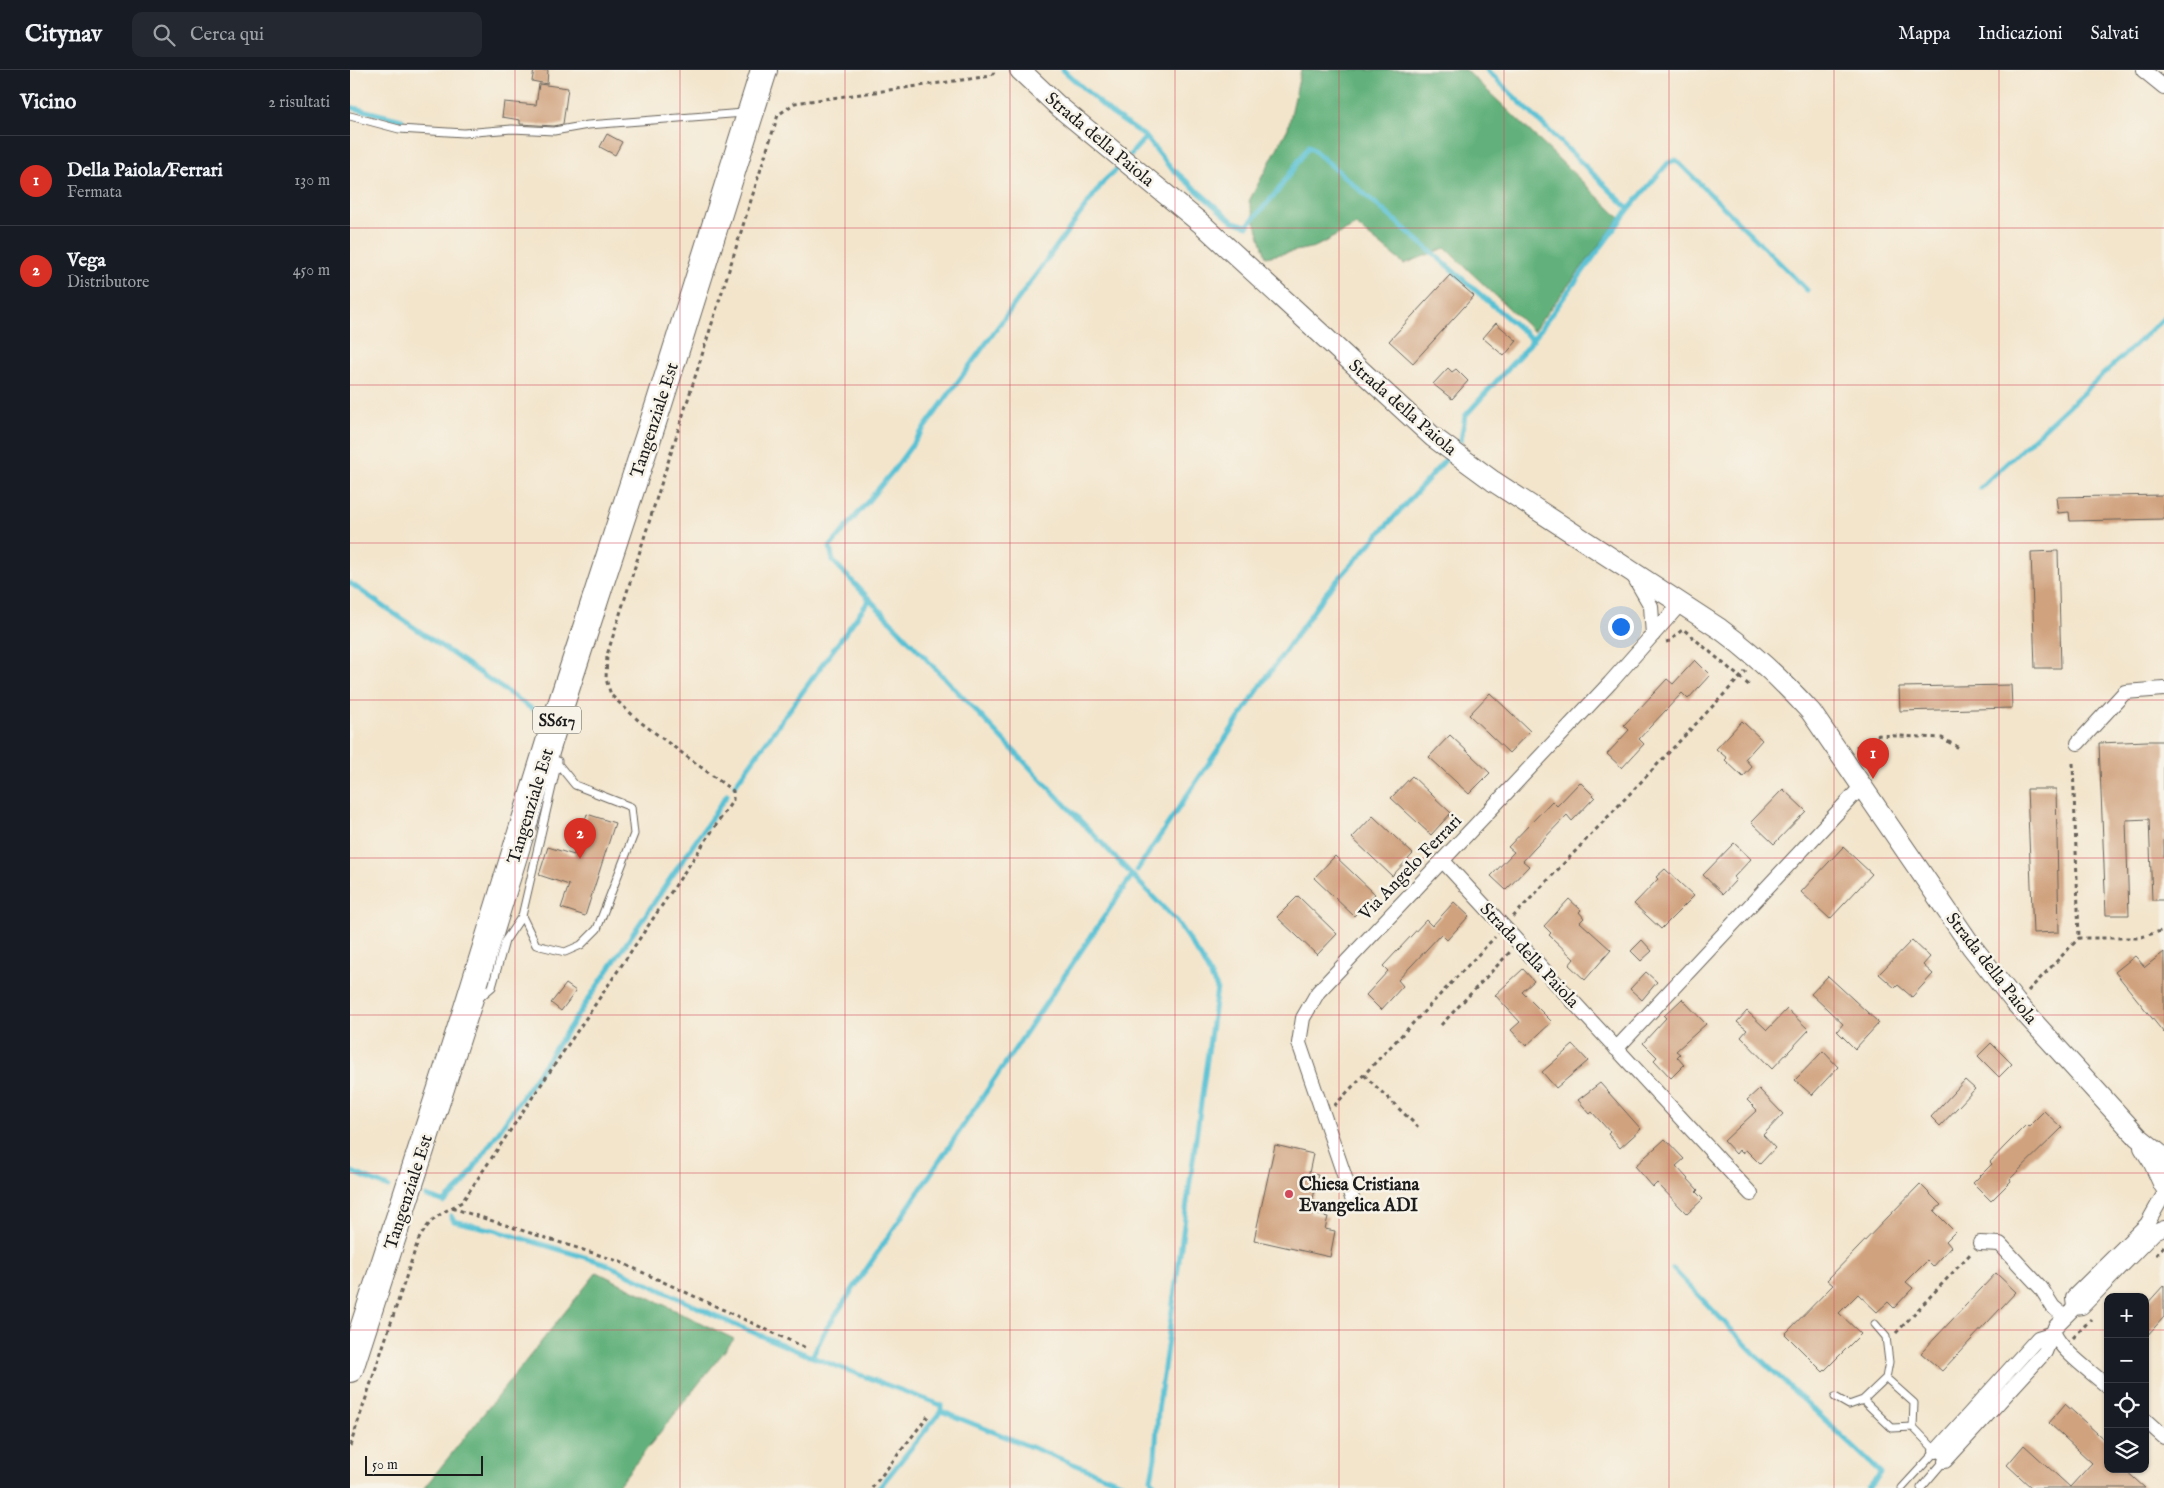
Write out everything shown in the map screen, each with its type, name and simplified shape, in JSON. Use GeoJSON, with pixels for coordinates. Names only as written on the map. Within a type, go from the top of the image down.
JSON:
{"type":"FeatureCollection","features":[{"type":"Feature","properties":{"kind":"highway","name":"Tangenziale Est"},"geometry":{"type":"LineString","coordinates":[[350,1369],[555,736],[764,70]]}},
{"type":"Feature","properties":{"kind":"street","name":"Strada della Paiola"},"geometry":{"type":"LineString","coordinates":[[1020,70],[1057,105],[1202,225],[1432,437],[1493,482],[1630,570],[1750,651],[1780,678],[1811,712],[1972,947],[2016,1003],[2138,1137],[2164,1158]]}},
{"type":"Feature","properties":{"kind":"street"},"geometry":{"type":"LineString","coordinates":[[2143,70],[2164,87]]}},
{"type":"Feature","properties":{"kind":"street"},"geometry":{"type":"LineString","coordinates":[[1630,570],[1651,606],[1657,638]]}},
{"type":"Feature","properties":{"kind":"street","name":"Via Angelo Ferrari"},"geometry":{"type":"LineString","coordinates":[[1353,1201],[1299,1043],[1302,1018],[1318,992],[1657,638],[1680,604]]}},
{"type":"Feature","properties":{"kind":"street"},"geometry":{"type":"LineString","coordinates":[[2078,743],[2125,692],[2164,690]]}},
{"type":"Feature","properties":{"kind":"street"},"geometry":{"type":"LineString","coordinates":[[1616,1049],[1862,786]]}},
{"type":"Feature","properties":{"kind":"street","name":"Strada della Paiola"},"geometry":{"type":"LineString","coordinates":[[1443,861],[1751,1194]]}},
{"type":"Feature","properties":{"kind":"street","name":"Strada della Paiola"},"geometry":{"type":"LineString","coordinates":[[2138,1137],[2153,1160],[2164,1192]]}},
{"type":"Feature","properties":{"kind":"street"},"geometry":{"type":"LineString","coordinates":[[2070,1312],[2074,1297],[2148,1224],[2164,1192]]}},
{"type":"Feature","properties":{"kind":"street"},"geometry":{"type":"LineString","coordinates":[[2104,1383],[2056,1340],[2054,1327],[2070,1312],[2082,1308],[2155,1232],[2164,1228]]}},
{"type":"Feature","properties":{"kind":"street"},"geometry":{"type":"LineString","coordinates":[[1980,1243],[2000,1244],[2041,1288],[2054,1307],[2070,1312]]}},
{"type":"Feature","properties":{"kind":"street"},"geometry":{"type":"LineString","coordinates":[[1941,1456],[2038,1338],[2054,1333]]}},
{"type":"Feature","properties":{"kind":"street"},"geometry":{"type":"LineString","coordinates":[[2149,1424],[2164,1437]]}},
{"type":"Feature","properties":{"kind":"lane"},"geometry":{"type":"LineString","coordinates":[[350,116],[399,129],[464,133],[512,129],[554,131],[588,125],[750,113]]}},
{"type":"Feature","properties":{"kind":"lane"},"geometry":{"type":"LineString","coordinates":[[467,1008],[492,987],[505,941],[522,916],[558,764],[557,754]]}},
{"type":"Feature","properties":{"kind":"lane"},"geometry":{"type":"LineString","coordinates":[[522,916],[536,945],[565,952],[582,945],[597,929],[634,834],[631,807],[575,785],[558,764]]}},
{"type":"Feature","properties":{"kind":"lane"},"geometry":{"type":"LineString","coordinates":[[1835,1397],[1849,1405],[1863,1400],[1886,1378],[1889,1362],[1886,1337],[1874,1324]]}},
{"type":"Feature","properties":{"kind":"lane"},"geometry":{"type":"LineString","coordinates":[[1886,1378],[1914,1403],[1913,1427],[1941,1456]]}},
{"type":"Feature","properties":{"kind":"lane"},"geometry":{"type":"LineString","coordinates":[[1863,1400],[1892,1428],[1913,1427]]}},
{"type":"Feature","properties":{"kind":"lane"},"geometry":{"type":"LineString","coordinates":[[1902,1488],[1941,1456]]}},
{"type":"Feature","properties":{"kind":"lane"},"geometry":{"type":"LineString","coordinates":[[1921,1488],[1941,1456]]}},
{"type":"Feature","properties":{"kind":"path"},"geometry":{"type":"LineString","coordinates":[[350,1446],[418,1241],[426,1227],[438,1216],[462,1202],[733,800],[733,791],[639,721],[611,695],[606,679],[606,655],[778,115],[795,103],[991,76],[996,70]]}},
{"type":"Feature","properties":{"kind":"path"},"geometry":{"type":"LineString","coordinates":[[1657,638],[1663,642],[1670,641],[1683,629],[1750,686]]}},
{"type":"Feature","properties":{"kind":"path"},"geometry":{"type":"LineString","coordinates":[[1324,1117],[1746,670]]}},
{"type":"Feature","properties":{"kind":"path"},"geometry":{"type":"LineString","coordinates":[[1842,756],[1876,735],[1942,738],[1958,748]]}},
{"type":"Feature","properties":{"kind":"path"},"geometry":{"type":"LineString","coordinates":[[2073,763],[2079,938]]}},
{"type":"Feature","properties":{"kind":"path"},"geometry":{"type":"LineString","coordinates":[[2016,1003],[2079,938],[2138,938],[2164,930]]}},
{"type":"Feature","properties":{"kind":"path"},"geometry":{"type":"LineString","coordinates":[[1442,1025],[1518,943]]}},
{"type":"Feature","properties":{"kind":"path"},"geometry":{"type":"LineString","coordinates":[[1364,1075],[1418,1127]]}},
{"type":"Feature","properties":{"kind":"path"},"geometry":{"type":"LineString","coordinates":[[452,1208],[618,1261],[806,1348]]}},
{"type":"Feature","properties":{"kind":"path"},"geometry":{"type":"LineString","coordinates":[[1886,1337],[1898,1332],[1980,1243]]}},
{"type":"Feature","properties":{"kind":"path"},"geometry":{"type":"LineString","coordinates":[[2064,1347],[2095,1315]]}},
{"type":"Feature","properties":{"kind":"path"},"geometry":{"type":"LineString","coordinates":[[872,1488],[928,1416]]}},
{"type":"Feature","properties":{"kind":"green space"},"geometry":{"type":"Polygon","coordinates":[[[1301,70],[1466,70],[1620,218],[1533,331],[1445,248],[1404,264],[1356,225],[1315,247],[1266,257],[1249,201],[1288,128],[1301,70]]]}},
{"type":"Feature","properties":{"kind":"green space"},"geometry":{"type":"Polygon","coordinates":[[[597,1272],[734,1339],[616,1488],[424,1488],[597,1272]]]}},
{"type":"Feature","properties":{"kind":"building"},"geometry":{"type":"Polygon","coordinates":[[[534,70],[548,70],[547,84],[532,81],[534,70]]]}},
{"type":"Feature","properties":{"kind":"building"},"geometry":{"type":"Polygon","coordinates":[[[539,84],[568,88],[563,124],[554,126],[520,124],[520,120],[502,117],[504,102],[536,105],[539,84]]]}},
{"type":"Feature","properties":{"kind":"building"},"geometry":{"type":"Polygon","coordinates":[[[607,134],[622,142],[615,155],[600,147],[607,134]]]}},
{"type":"Feature","properties":{"kind":"building"},"geometry":{"type":"Polygon","coordinates":[[[1450,275],[1474,296],[1413,363],[1389,341],[1450,275]]]}},
{"type":"Feature","properties":{"kind":"building"},"geometry":{"type":"Polygon","coordinates":[[[1496,323],[1517,341],[1504,356],[1483,338],[1496,323]]]}},
{"type":"Feature","properties":{"kind":"building"},"geometry":{"type":"Polygon","coordinates":[[[1448,368],[1452,372],[1456,369],[1468,381],[1452,399],[1433,384],[1448,368]]]}},
{"type":"Feature","properties":{"kind":"building"},"geometry":{"type":"Polygon","coordinates":[[[2164,495],[2164,519],[2070,521],[2069,512],[2058,513],[2056,497],[2164,495]]]}},
{"type":"Feature","properties":{"kind":"building"},"geometry":{"type":"Polygon","coordinates":[[[2058,551],[2061,668],[2035,668],[2031,552],[2058,551]]]}},
{"type":"Feature","properties":{"kind":"building"},"geometry":{"type":"Polygon","coordinates":[[[1695,660],[1710,675],[1688,699],[1682,693],[1639,739],[1644,744],[1622,768],[1607,754],[1629,730],[1624,725],[1667,679],[1673,684],[1695,660]]]}},
{"type":"Feature","properties":{"kind":"building"},"geometry":{"type":"Polygon","coordinates":[[[2011,685],[2012,708],[1900,711],[1899,687],[2011,685]]]}},
{"type":"Feature","properties":{"kind":"building"},"geometry":{"type":"Polygon","coordinates":[[[1490,693],[1530,731],[1509,753],[1469,715],[1490,693]]]}},
{"type":"Feature","properties":{"kind":"building"},"geometry":{"type":"Polygon","coordinates":[[[1742,721],[1762,740],[1745,759],[1752,767],[1743,777],[1725,760],[1727,758],[1716,749],[1742,721]]]}},
{"type":"Feature","properties":{"kind":"building"},"geometry":{"type":"Polygon","coordinates":[[[1450,735],[1490,773],[1469,794],[1429,757],[1450,735]]]}},
{"type":"Feature","properties":{"kind":"building"},"geometry":{"type":"Polygon","coordinates":[[[2164,741],[2164,900],[2152,900],[2149,819],[2126,820],[2129,915],[2106,915],[2099,743],[2164,741]]]}},
{"type":"Feature","properties":{"kind":"building"},"geometry":{"type":"Polygon","coordinates":[[[1412,776],[1451,813],[1431,835],[1391,798],[1412,776]]]}},
{"type":"Feature","properties":{"kind":"building"},"geometry":{"type":"Polygon","coordinates":[[[1580,782],[1595,797],[1572,821],[1567,815],[1534,849],[1523,861],[1529,866],[1506,890],[1491,876],[1514,852],[1508,847],[1552,801],[1557,806],[1580,782]]]}},
{"type":"Feature","properties":{"kind":"building"},"geometry":{"type":"Polygon","coordinates":[[[1783,789],[1806,811],[1774,844],[1751,822],[1783,789]]]}},
{"type":"Feature","properties":{"kind":"building"},"geometry":{"type":"Polygon","coordinates":[[[2027,789],[2056,789],[2059,932],[2033,933],[2027,789]]]}},
{"type":"Feature","properties":{"kind":"building"},"geometry":{"type":"Polygon","coordinates":[[[587,814],[615,823],[585,916],[561,908],[569,885],[539,875],[548,847],[574,855],[587,814]]]}},
{"type":"Feature","properties":{"kind":"building"},"geometry":{"type":"Polygon","coordinates":[[[1373,816],[1413,854],[1392,876],[1352,838],[1373,816]]]}},
{"type":"Feature","properties":{"kind":"building"},"geometry":{"type":"Polygon","coordinates":[[[1734,843],[1751,859],[1734,877],[1736,880],[1723,894],[1703,875],[1734,843]]]}},
{"type":"Feature","properties":{"kind":"building"},"geometry":{"type":"Polygon","coordinates":[[[1843,847],[1872,874],[1830,919],[1801,892],[1843,847]]]}},
{"type":"Feature","properties":{"kind":"building"},"geometry":{"type":"Polygon","coordinates":[[[1335,856],[1375,894],[1354,916],[1314,878],[1335,856]]]}},
{"type":"Feature","properties":{"kind":"building"},"geometry":{"type":"Polygon","coordinates":[[[1665,869],[1694,896],[1661,929],[1634,904],[1665,869]]]}},
{"type":"Feature","properties":{"kind":"building"},"geometry":{"type":"Polygon","coordinates":[[[1298,896],[1337,934],[1317,955],[1277,917],[1298,896]]]}},
{"type":"Feature","properties":{"kind":"building"},"geometry":{"type":"Polygon","coordinates":[[[1569,899],[1581,910],[1579,912],[1584,918],[1580,922],[1611,950],[1585,980],[1569,965],[1574,959],[1549,935],[1551,933],[1544,926],[1569,899]]]}},
{"type":"Feature","properties":{"kind":"building"},"geometry":{"type":"Polygon","coordinates":[[[1454,902],[1469,916],[1447,940],[1441,934],[1398,980],[1403,986],[1381,1010],[1366,995],[1388,971],[1383,966],[1426,920],[1432,926],[1454,902]]]}},
{"type":"Feature","properties":{"kind":"building"},"geometry":{"type":"Polygon","coordinates":[[[1642,940],[1652,951],[1641,961],[1631,951],[1642,940]]]}},
{"type":"Feature","properties":{"kind":"building"},"geometry":{"type":"Polygon","coordinates":[[[1912,940],[1930,957],[1923,965],[1933,974],[1912,997],[1898,985],[1895,988],[1879,974],[1912,940]]]}},
{"type":"Feature","properties":{"kind":"building"},"geometry":{"type":"Polygon","coordinates":[[[2164,952],[2164,1033],[2115,972],[2135,956],[2145,967],[2164,952]]]}},
{"type":"Feature","properties":{"kind":"building"},"geometry":{"type":"Polygon","coordinates":[[[1523,969],[1534,981],[1522,992],[1552,1022],[1526,1046],[1511,1030],[1520,1022],[1495,995],[1523,969]]]}},
{"type":"Feature","properties":{"kind":"building"},"geometry":{"type":"Polygon","coordinates":[[[1646,972],[1657,982],[1642,1000],[1630,989],[1646,972]]]}},
{"type":"Feature","properties":{"kind":"building"},"geometry":{"type":"Polygon","coordinates":[[[1828,976],[1879,1023],[1855,1049],[1837,1031],[1843,1024],[1811,994],[1828,976]]]}},
{"type":"Feature","properties":{"kind":"building"},"geometry":{"type":"Polygon","coordinates":[[[566,984],[576,991],[561,1011],[551,1003],[566,984]]]}},
{"type":"Feature","properties":{"kind":"building"},"geometry":{"type":"Polygon","coordinates":[[[1682,999],[1706,1024],[1676,1051],[1680,1054],[1677,1057],[1684,1065],[1671,1078],[1654,1060],[1657,1057],[1643,1043],[1666,1018],[1664,1016],[1682,999]]]}},
{"type":"Feature","properties":{"kind":"building"},"geometry":{"type":"Polygon","coordinates":[[[1787,1009],[1809,1030],[1772,1069],[1741,1037],[1747,1030],[1737,1022],[1747,1011],[1767,1030],[1787,1009]]]}},
{"type":"Feature","properties":{"kind":"building"},"geometry":{"type":"Polygon","coordinates":[[[1991,1043],[2012,1064],[1999,1077],[1978,1056],[1991,1043]]]}},
{"type":"Feature","properties":{"kind":"building"},"geometry":{"type":"Polygon","coordinates":[[[1573,1045],[1588,1061],[1556,1088],[1542,1072],[1573,1045]]]}},
{"type":"Feature","properties":{"kind":"building"},"geometry":{"type":"Polygon","coordinates":[[[1823,1051],[1838,1067],[1812,1095],[1795,1080],[1823,1051]]]}},
{"type":"Feature","properties":{"kind":"building"},"geometry":{"type":"Polygon","coordinates":[[[1965,1080],[1975,1089],[1940,1126],[1931,1117],[1965,1080]]]}},
{"type":"Feature","properties":{"kind":"building"},"geometry":{"type":"Polygon","coordinates":[[[1600,1083],[1641,1129],[1620,1148],[1608,1134],[1610,1132],[1578,1100],[1600,1083]]]}},
{"type":"Feature","properties":{"kind":"building"},"geometry":{"type":"Polygon","coordinates":[[[1759,1089],[1783,1114],[1763,1135],[1775,1148],[1760,1164],[1746,1150],[1742,1153],[1739,1150],[1736,1154],[1724,1141],[1757,1110],[1747,1100],[1759,1089]]]}},
{"type":"Feature","properties":{"kind":"building"},"geometry":{"type":"Polygon","coordinates":[[[2044,1111],[2062,1128],[2010,1179],[2011,1181],[1991,1201],[1973,1183],[1992,1164],[1990,1162],[2004,1147],[2026,1125],[2028,1127],[2044,1111]]]}},
{"type":"Feature","properties":{"kind":"building"},"geometry":{"type":"Polygon","coordinates":[[[1665,1139],[1684,1159],[1676,1166],[1698,1190],[1696,1192],[1703,1199],[1687,1214],[1657,1183],[1653,1187],[1635,1166],[1665,1139]]]}},
{"type":"Feature","properties":{"kind":"building","name":"Chiesa Cristiana Evangelica ADI"},"geometry":{"type":"Polygon","coordinates":[[[1275,1145],[1313,1154],[1309,1173],[1318,1175],[1310,1213],[1328,1217],[1325,1229],[1335,1231],[1330,1257],[1254,1240],[1275,1145]]]}},
{"type":"Feature","properties":{"kind":"building"},"geometry":{"type":"Polygon","coordinates":[[[1920,1184],[1941,1205],[1934,1211],[1955,1232],[1946,1241],[1951,1247],[1933,1267],[1927,1261],[1906,1282],[1913,1288],[1894,1308],[1888,1302],[1877,1312],[1858,1294],[1839,1313],[1861,1334],[1823,1372],[1785,1334],[1833,1285],[1827,1280],[1920,1184]]]}},
{"type":"Feature","properties":{"kind":"building"},"geometry":{"type":"Polygon","coordinates":[[[1996,1273],[2016,1292],[1942,1371],[1921,1353],[1996,1273]]]}},
{"type":"Feature","properties":{"kind":"building"},"geometry":{"type":"Polygon","coordinates":[[[2164,1285],[2164,1317],[2149,1334],[2149,1302],[2164,1285]]]}},
{"type":"Feature","properties":{"kind":"building"},"geometry":{"type":"Polygon","coordinates":[[[2065,1404],[2104,1439],[2104,1473],[2128,1473],[2145,1488],[2032,1488],[2007,1465],[2024,1445],[2070,1487],[2092,1463],[2049,1423],[2065,1404]]]}},
{"type":"Feature","properties":{"kind":"waterway"},"geometry":{"type":"LineString","coordinates":[[1063,70],[1111,113],[1146,137],[1168,165],[1232,221],[1247,226],[1277,192],[1309,146],[1533,340]]}},
{"type":"Feature","properties":{"kind":"waterway"},"geometry":{"type":"LineString","coordinates":[[1487,70],[1629,209]]}},
{"type":"Feature","properties":{"kind":"waterway"},"geometry":{"type":"LineString","coordinates":[[350,107],[402,120]]}},
{"type":"Feature","properties":{"kind":"waterway"},"geometry":{"type":"LineString","coordinates":[[1131,154],[1146,137]]}},
{"type":"Feature","properties":{"kind":"waterway"},"geometry":{"type":"LineString","coordinates":[[1461,440],[1465,416],[1528,346],[1629,209],[1668,163],[1676,160],[1807,290]]}},
{"type":"Feature","properties":{"kind":"waterway"},"geometry":{"type":"LineString","coordinates":[[1117,169],[1104,181],[893,471],[830,547],[833,561],[1176,921],[1201,958],[1217,988],[1158,1411],[1155,1458],[1151,1479],[1156,1488]]}},
{"type":"Feature","properties":{"kind":"waterway"},"geometry":{"type":"LineString","coordinates":[[1980,488],[2164,318]]}},
{"type":"Feature","properties":{"kind":"waterway"},"geometry":{"type":"LineString","coordinates":[[1137,870],[1264,681],[1326,593],[1447,458]]}},
{"type":"Feature","properties":{"kind":"waterway"},"geometry":{"type":"LineString","coordinates":[[350,583],[532,709]]}},
{"type":"Feature","properties":{"kind":"waterway"},"geometry":{"type":"LineString","coordinates":[[735,785],[870,599]]}},
{"type":"Feature","properties":{"kind":"waterway"},"geometry":{"type":"LineString","coordinates":[[426,1196],[444,1202],[463,1184],[727,795]]}},
{"type":"Feature","properties":{"kind":"waterway"},"geometry":{"type":"LineString","coordinates":[[812,1357],[826,1329],[1131,877]]}},
{"type":"Feature","properties":{"kind":"waterway"},"geometry":{"type":"LineString","coordinates":[[350,1171],[388,1187]]}},
{"type":"Feature","properties":{"kind":"waterway"},"geometry":{"type":"LineString","coordinates":[[451,1216],[454,1221],[494,1230],[604,1263],[733,1324],[812,1357],[941,1405],[941,1411],[879,1488]]}},
{"type":"Feature","properties":{"kind":"waterway"},"geometry":{"type":"LineString","coordinates":[[1673,1269],[1755,1354],[1881,1473],[1868,1488]]}},
{"type":"Feature","properties":{"kind":"waterway"},"geometry":{"type":"LineString","coordinates":[[941,1411],[1124,1484]]}},
{"type":"Feature","properties":{"kind":"place","name":"Della Paiola/Ferrari"},"geometry":{"type":"Point","coordinates":[1873,779]}},
{"type":"Feature","properties":{"kind":"place","name":"Vega"},"geometry":{"type":"Point","coordinates":[580,859]}},
{"type":"Feature","properties":{"kind":"place","name":"Chiesa Cristiana Evangelica ADI"},"geometry":{"type":"Point","coordinates":[1289,1194]}}]}
